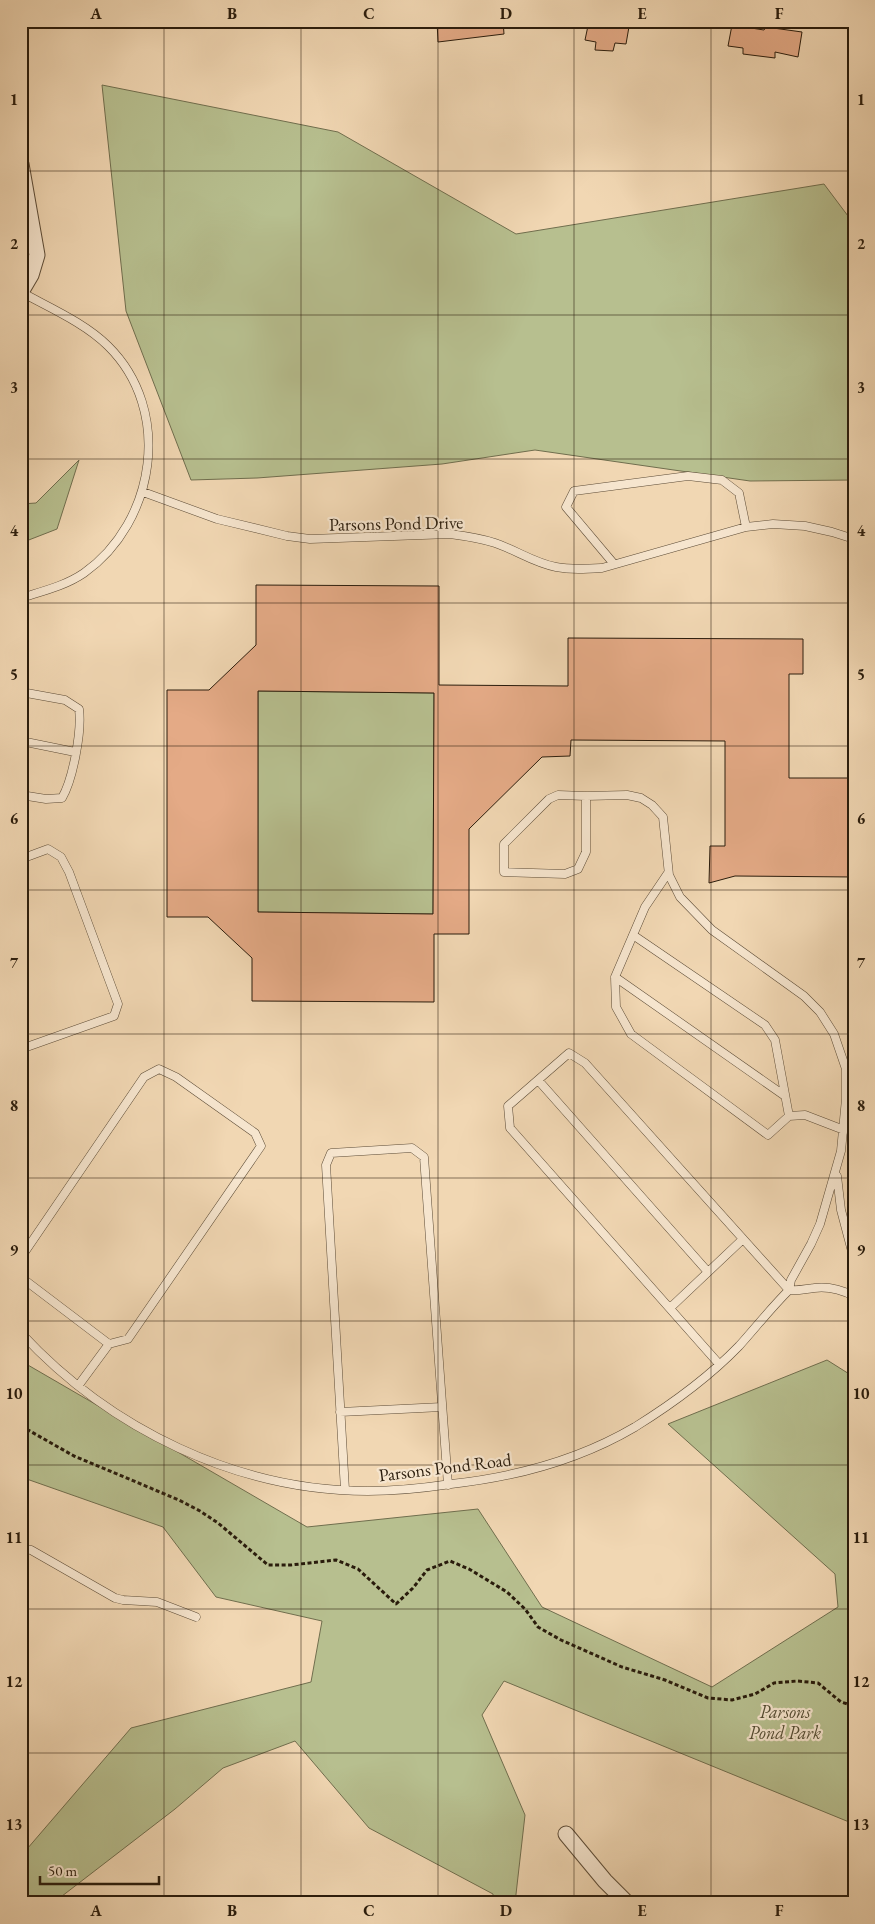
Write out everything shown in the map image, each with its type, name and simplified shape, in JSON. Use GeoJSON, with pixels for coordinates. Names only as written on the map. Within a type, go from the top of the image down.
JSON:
{"type":"FeatureCollection","features":[{"type":"Feature","properties":{"kind":"street"},"geometry":{"type":"LineString","coordinates":[[21,164],[37,255],[31,275],[21,292]]}},
{"type":"Feature","properties":{"kind":"street"},"geometry":{"type":"LineString","coordinates":[[566,1834],[605,1882],[626,1903]]}},
{"type":"Feature","properties":{"kind":"lane"},"geometry":{"type":"LineString","coordinates":[[21,292],[99,338],[120,360],[140,395],[147,421],[148,437],[148,469],[143,492],[134,515],[120,538],[103,558],[84,573],[63,585],[21,598]]}},
{"type":"Feature","properties":{"kind":"lane"},"geometry":{"type":"LineString","coordinates":[[614,564],[566,507],[574,490],[688,476],[722,480],[739,493],[746,527]]}},
{"type":"Feature","properties":{"kind":"lane","name":"Parsons Pond Drive"},"geometry":{"type":"LineString","coordinates":[[143,492],[217,520],[287,536],[310,539],[450,534],[472,537],[496,544],[556,568],[578,570],[602,568],[746,527],[773,524],[805,526],[854,539]]}},
{"type":"Feature","properties":{"kind":"lane"},"geometry":{"type":"LineString","coordinates":[[21,692],[65,700],[79,709],[81,722],[68,787],[62,798],[46,799],[21,795]]}},
{"type":"Feature","properties":{"kind":"lane"},"geometry":{"type":"LineString","coordinates":[[21,741],[75,752]]}},
{"type":"Feature","properties":{"kind":"lane"},"geometry":{"type":"LineString","coordinates":[[586,796],[586,852],[578,869],[565,874],[504,872],[504,844],[549,799],[558,794],[586,796],[627,795],[641,798],[652,805],[663,817],[668,873],[680,896],[712,930],[804,996],[820,1012],[834,1034],[850,1082],[844,1130],[837,1169],[820,1224],[791,1280],[789,1290]]}},
{"type":"Feature","properties":{"kind":"lane"},"geometry":{"type":"LineString","coordinates":[[21,859],[48,849],[60,857],[69,872],[118,1004],[114,1016],[21,1049]]}},
{"type":"Feature","properties":{"kind":"lane"},"geometry":{"type":"LineString","coordinates":[[668,873],[645,906],[615,977],[616,1007],[631,1034],[768,1135],[789,1116],[805,1115],[844,1130]]}},
{"type":"Feature","properties":{"kind":"lane"},"geometry":{"type":"LineString","coordinates":[[633,935],[765,1025],[775,1040],[789,1116]]}},
{"type":"Feature","properties":{"kind":"lane"},"geometry":{"type":"LineString","coordinates":[[615,977],[786,1096]]}},
{"type":"Feature","properties":{"kind":"lane"},"geometry":{"type":"LineString","coordinates":[[719,1364],[510,1128],[508,1106],[569,1053],[585,1063],[789,1290],[831,1288],[854,1296]]}},
{"type":"Feature","properties":{"kind":"lane"},"geometry":{"type":"LineString","coordinates":[[78,1386],[108,1344],[128,1339],[261,1146],[254,1133],[176,1076],[159,1069],[144,1077],[22,1256],[22,1279],[108,1344]]}},
{"type":"Feature","properties":{"kind":"lane"},"geometry":{"type":"LineString","coordinates":[[538,1080],[708,1272]]}},
{"type":"Feature","properties":{"kind":"lane"},"geometry":{"type":"LineString","coordinates":[[345,1490],[326,1165],[331,1153],[412,1148],[424,1157],[448,1485]]}},
{"type":"Feature","properties":{"kind":"lane"},"geometry":{"type":"LineString","coordinates":[[837,1169],[841,1210],[854,1259]]}},
{"type":"Feature","properties":{"kind":"lane"},"geometry":{"type":"LineString","coordinates":[[670,1308],[743,1239]]}},
{"type":"Feature","properties":{"kind":"lane","name":"Parsons Pond Road"},"geometry":{"type":"LineString","coordinates":[[21,1333],[78,1386],[132,1424],[168,1444],[206,1460],[245,1473],[285,1482],[345,1490],[408,1490],[484,1480],[522,1472],[560,1461],[597,1446],[632,1428],[666,1407],[704,1379],[738,1346],[789,1290]]}},
{"type":"Feature","properties":{"kind":"lane"},"geometry":{"type":"LineString","coordinates":[[340,1412],[442,1407]]}},
{"type":"Feature","properties":{"kind":"lane"},"geometry":{"type":"LineString","coordinates":[[21,1548],[30,1550],[115,1598],[157,1602],[196,1617]]}},
{"type":"Feature","properties":{"kind":"path"},"geometry":{"type":"LineString","coordinates":[[21,1426],[81,1459],[179,1500],[200,1511],[218,1523],[268,1565],[291,1565],[336,1560],[358,1569],[396,1604],[413,1588],[427,1570],[450,1561],[469,1569],[506,1592],[525,1609],[538,1627],[561,1640],[622,1667],[666,1680],[708,1698],[732,1700],[755,1694],[774,1683],[797,1681],[818,1683],[841,1702],[854,1706]]}},
{"type":"Feature","properties":{"kind":"green space"},"geometry":{"type":"Polygon","coordinates":[[[102,85],[338,132],[516,234],[824,184],[854,224],[854,480],[750,481],[535,450],[442,464],[257,478],[191,480],[126,311],[102,85]]]}},
{"type":"Feature","properties":{"kind":"green space"},"geometry":{"type":"Polygon","coordinates":[[[79,460],[57,529],[21,543],[21,504],[36,503],[79,460]]]}},
{"type":"Feature","properties":{"kind":"green space"},"geometry":{"type":"Polygon","coordinates":[[[258,691],[434,693],[433,914],[258,912],[258,691]]]}},
{"type":"Feature","properties":{"kind":"green space","name":"Parsons Pond Park"},"geometry":{"type":"Polygon","coordinates":[[[827,1360],[854,1377],[854,1824],[504,1681],[482,1715],[525,1815],[515,1903],[493,1903],[493,1894],[369,1828],[295,1741],[223,1768],[175,1809],[53,1903],[27,1903],[27,1849],[131,1728],[311,1682],[322,1621],[216,1597],[163,1527],[21,1477],[21,1361],[307,1527],[478,1509],[542,1607],[712,1687],[838,1607],[835,1574],[668,1424],[827,1360]]]}},
{"type":"Feature","properties":{"kind":"building"},"geometry":{"type":"Polygon","coordinates":[[[437,21],[503,21],[504,34],[438,42],[437,21]]]}},
{"type":"Feature","properties":{"kind":"building"},"geometry":{"type":"Polygon","coordinates":[[[589,21],[630,21],[626,44],[615,43],[613,51],[595,50],[596,42],[585,40],[589,21]]]}},
{"type":"Feature","properties":{"kind":"building"},"geometry":{"type":"Polygon","coordinates":[[[732,25],[764,30],[766,27],[802,32],[798,57],[775,52],[775,58],[743,54],[743,48],[728,46],[732,25]]]}},
{"type":"Feature","properties":{"kind":"building"},"geometry":{"type":"Polygon","coordinates":[[[256,585],[439,586],[439,685],[568,686],[568,638],[803,639],[803,674],[789,674],[789,778],[854,778],[854,877],[735,876],[709,883],[710,846],[725,846],[725,741],[571,740],[570,756],[542,757],[469,829],[469,934],[434,934],[434,1002],[252,1001],[252,958],[208,917],[167,917],[167,690],[209,690],[256,645],[256,585]],[[258,691],[258,912],[433,914],[434,693],[258,691]]]}}]}
